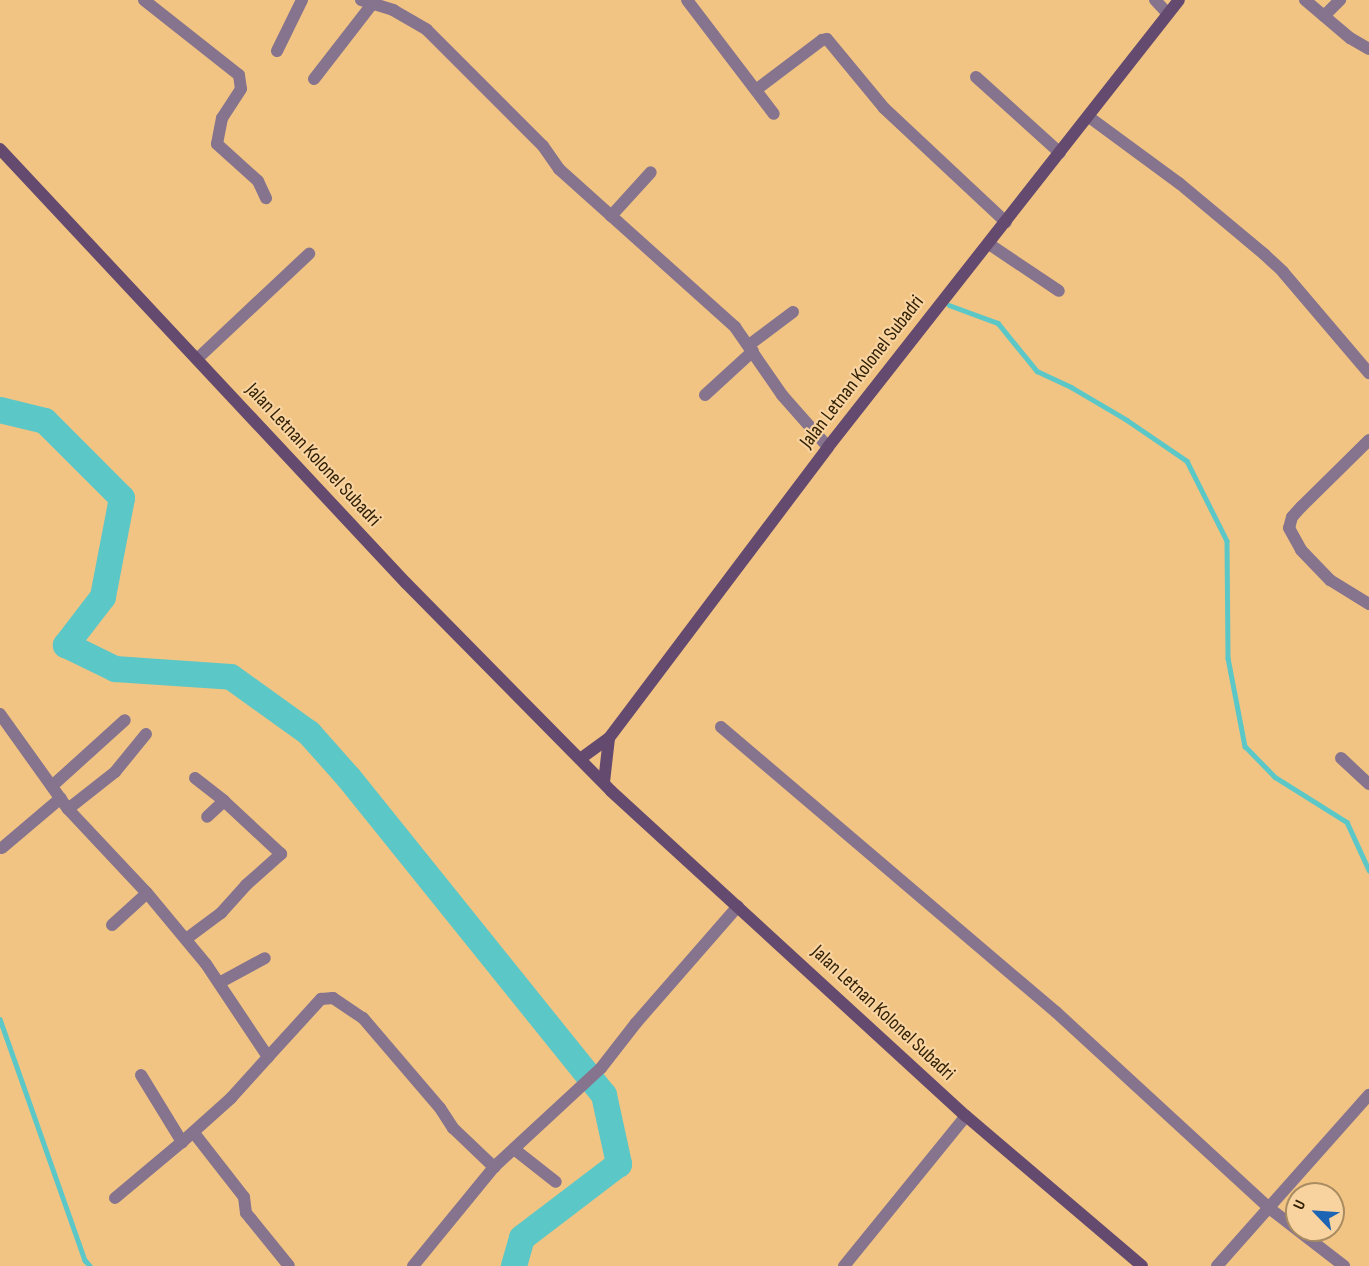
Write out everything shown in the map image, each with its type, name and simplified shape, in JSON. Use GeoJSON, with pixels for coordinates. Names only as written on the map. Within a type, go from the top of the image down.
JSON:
{"type":"FeatureCollection","features":[{"type":"Feature","properties":{"kind":"main road","name":"Jalan Letnan Kolonel Subadri"},"geometry":{"type":"LineString","coordinates":[[609,738],[828,447],[1179,0]]}},
{"type":"Feature","properties":{"kind":"main road","name":"Jalan Letnan Kolonel Subadri"},"geometry":{"type":"LineString","coordinates":[[0,149],[406,583],[580,759],[966,1116],[1142,1266]]}},
{"type":"Feature","properties":{"kind":"main road"},"geometry":{"type":"LineString","coordinates":[[580,759],[609,738]]}},
{"type":"Feature","properties":{"kind":"main road"},"geometry":{"type":"LineString","coordinates":[[604,782],[609,738]]}},
{"type":"Feature","properties":{"kind":"street"},"geometry":{"type":"LineString","coordinates":[[144,0],[239,75],[241,89],[222,118],[217,144],[258,181],[266,198]]}},
{"type":"Feature","properties":{"kind":"street"},"geometry":{"type":"LineString","coordinates":[[277,51],[302,0]]}},
{"type":"Feature","properties":{"kind":"street"},"geometry":{"type":"LineString","coordinates":[[687,0],[774,114]]}},
{"type":"Feature","properties":{"kind":"street"},"geometry":{"type":"LineString","coordinates":[[1155,0],[1168,14]]}},
{"type":"Feature","properties":{"kind":"street"},"geometry":{"type":"LineString","coordinates":[[1305,0],[1350,38],[1369,49]]}},
{"type":"Feature","properties":{"kind":"street"},"geometry":{"type":"LineString","coordinates":[[1324,16],[1340,0]]}},
{"type":"Feature","properties":{"kind":"street"},"geometry":{"type":"LineString","coordinates":[[314,79],[367,2],[411,18],[427,30],[543,146],[559,169],[735,327],[782,395],[828,447]]}},
{"type":"Feature","properties":{"kind":"street"},"geometry":{"type":"LineString","coordinates":[[757,89],[822,40],[827,39],[884,108],[1005,222]]}},
{"type":"Feature","properties":{"kind":"street"},"geometry":{"type":"LineString","coordinates":[[976,77],[1060,153]]}},
{"type":"Feature","properties":{"kind":"street"},"geometry":{"type":"LineString","coordinates":[[1089,117],[1179,183],[1264,254],[1283,272],[1369,373]]}},
{"type":"Feature","properties":{"kind":"street"},"geometry":{"type":"LineString","coordinates":[[611,216],[651,172]]}},
{"type":"Feature","properties":{"kind":"street"},"geometry":{"type":"LineString","coordinates":[[989,244],[1059,291]]}},
{"type":"Feature","properties":{"kind":"street"},"geometry":{"type":"LineString","coordinates":[[197,359],[309,254]]}},
{"type":"Feature","properties":{"kind":"street"},"geometry":{"type":"LineString","coordinates":[[705,394],[751,348],[793,312]]}},
{"type":"Feature","properties":{"kind":"street"},"geometry":{"type":"LineString","coordinates":[[1369,440],[1301,507],[1292,517],[1288,528],[1301,550],[1330,580],[1369,604]]}},
{"type":"Feature","properties":{"kind":"street"},"geometry":{"type":"LineString","coordinates":[[0,714],[64,804],[147,893],[186,939],[268,1056]]}},
{"type":"Feature","properties":{"kind":"street"},"geometry":{"type":"LineString","coordinates":[[52,786],[125,720]]}},
{"type":"Feature","properties":{"kind":"street"},"geometry":{"type":"LineString","coordinates":[[721,727],[1056,1012],[1269,1208],[1344,1266]]}},
{"type":"Feature","properties":{"kind":"street"},"geometry":{"type":"LineString","coordinates":[[2,848],[64,804],[116,772],[146,734]]}},
{"type":"Feature","properties":{"kind":"street"},"geometry":{"type":"LineString","coordinates":[[1341,758],[1369,784]]}},
{"type":"Feature","properties":{"kind":"street"},"geometry":{"type":"LineString","coordinates":[[186,939],[220,913],[281,854],[224,801],[195,778]]}},
{"type":"Feature","properties":{"kind":"street"},"geometry":{"type":"LineString","coordinates":[[207,817],[224,801]]}},
{"type":"Feature","properties":{"kind":"street"},"geometry":{"type":"LineString","coordinates":[[112,925],[147,893]]}},
{"type":"Feature","properties":{"kind":"street"},"geometry":{"type":"LineString","coordinates":[[413,1266],[494,1167],[601,1068],[636,1023],[738,906]]}},
{"type":"Feature","properties":{"kind":"street"},"geometry":{"type":"LineString","coordinates":[[219,983],[265,958]]}},
{"type":"Feature","properties":{"kind":"street"},"geometry":{"type":"LineString","coordinates":[[115,1198],[194,1133],[231,1098],[321,999],[333,999],[363,1017],[440,1108],[453,1128],[494,1167]]}},
{"type":"Feature","properties":{"kind":"street"},"geometry":{"type":"LineString","coordinates":[[141,1075],[182,1142]]}},
{"type":"Feature","properties":{"kind":"street"},"geometry":{"type":"LineString","coordinates":[[1217,1266],[1369,1095]]}},
{"type":"Feature","properties":{"kind":"street"},"geometry":{"type":"LineString","coordinates":[[844,1266],[966,1116]]}},
{"type":"Feature","properties":{"kind":"street"},"geometry":{"type":"LineString","coordinates":[[194,1133],[244,1197],[246,1213],[289,1266]]}},
{"type":"Feature","properties":{"kind":"street"},"geometry":{"type":"LineString","coordinates":[[514,1149],[556,1182]]}},
{"type":"Feature","properties":{"kind":"waterway"},"geometry":{"type":"LineString","coordinates":[[949,305],[998,323],[1037,371],[1071,387],[1127,420],[1187,461],[1227,541],[1228,658],[1245,746],[1275,777],[1347,822],[1369,870]]}},
{"type":"Feature","properties":{"kind":"waterway"},"geometry":{"type":"LineString","coordinates":[[0,410],[45,421],[122,498],[103,597],[66,645],[115,669],[231,677],[309,733],[349,778],[604,1095],[619,1164],[522,1238],[514,1266]]}},
{"type":"Feature","properties":{"kind":"waterway"},"geometry":{"type":"LineString","coordinates":[[0,1019],[85,1260],[90,1266]]}}]}
